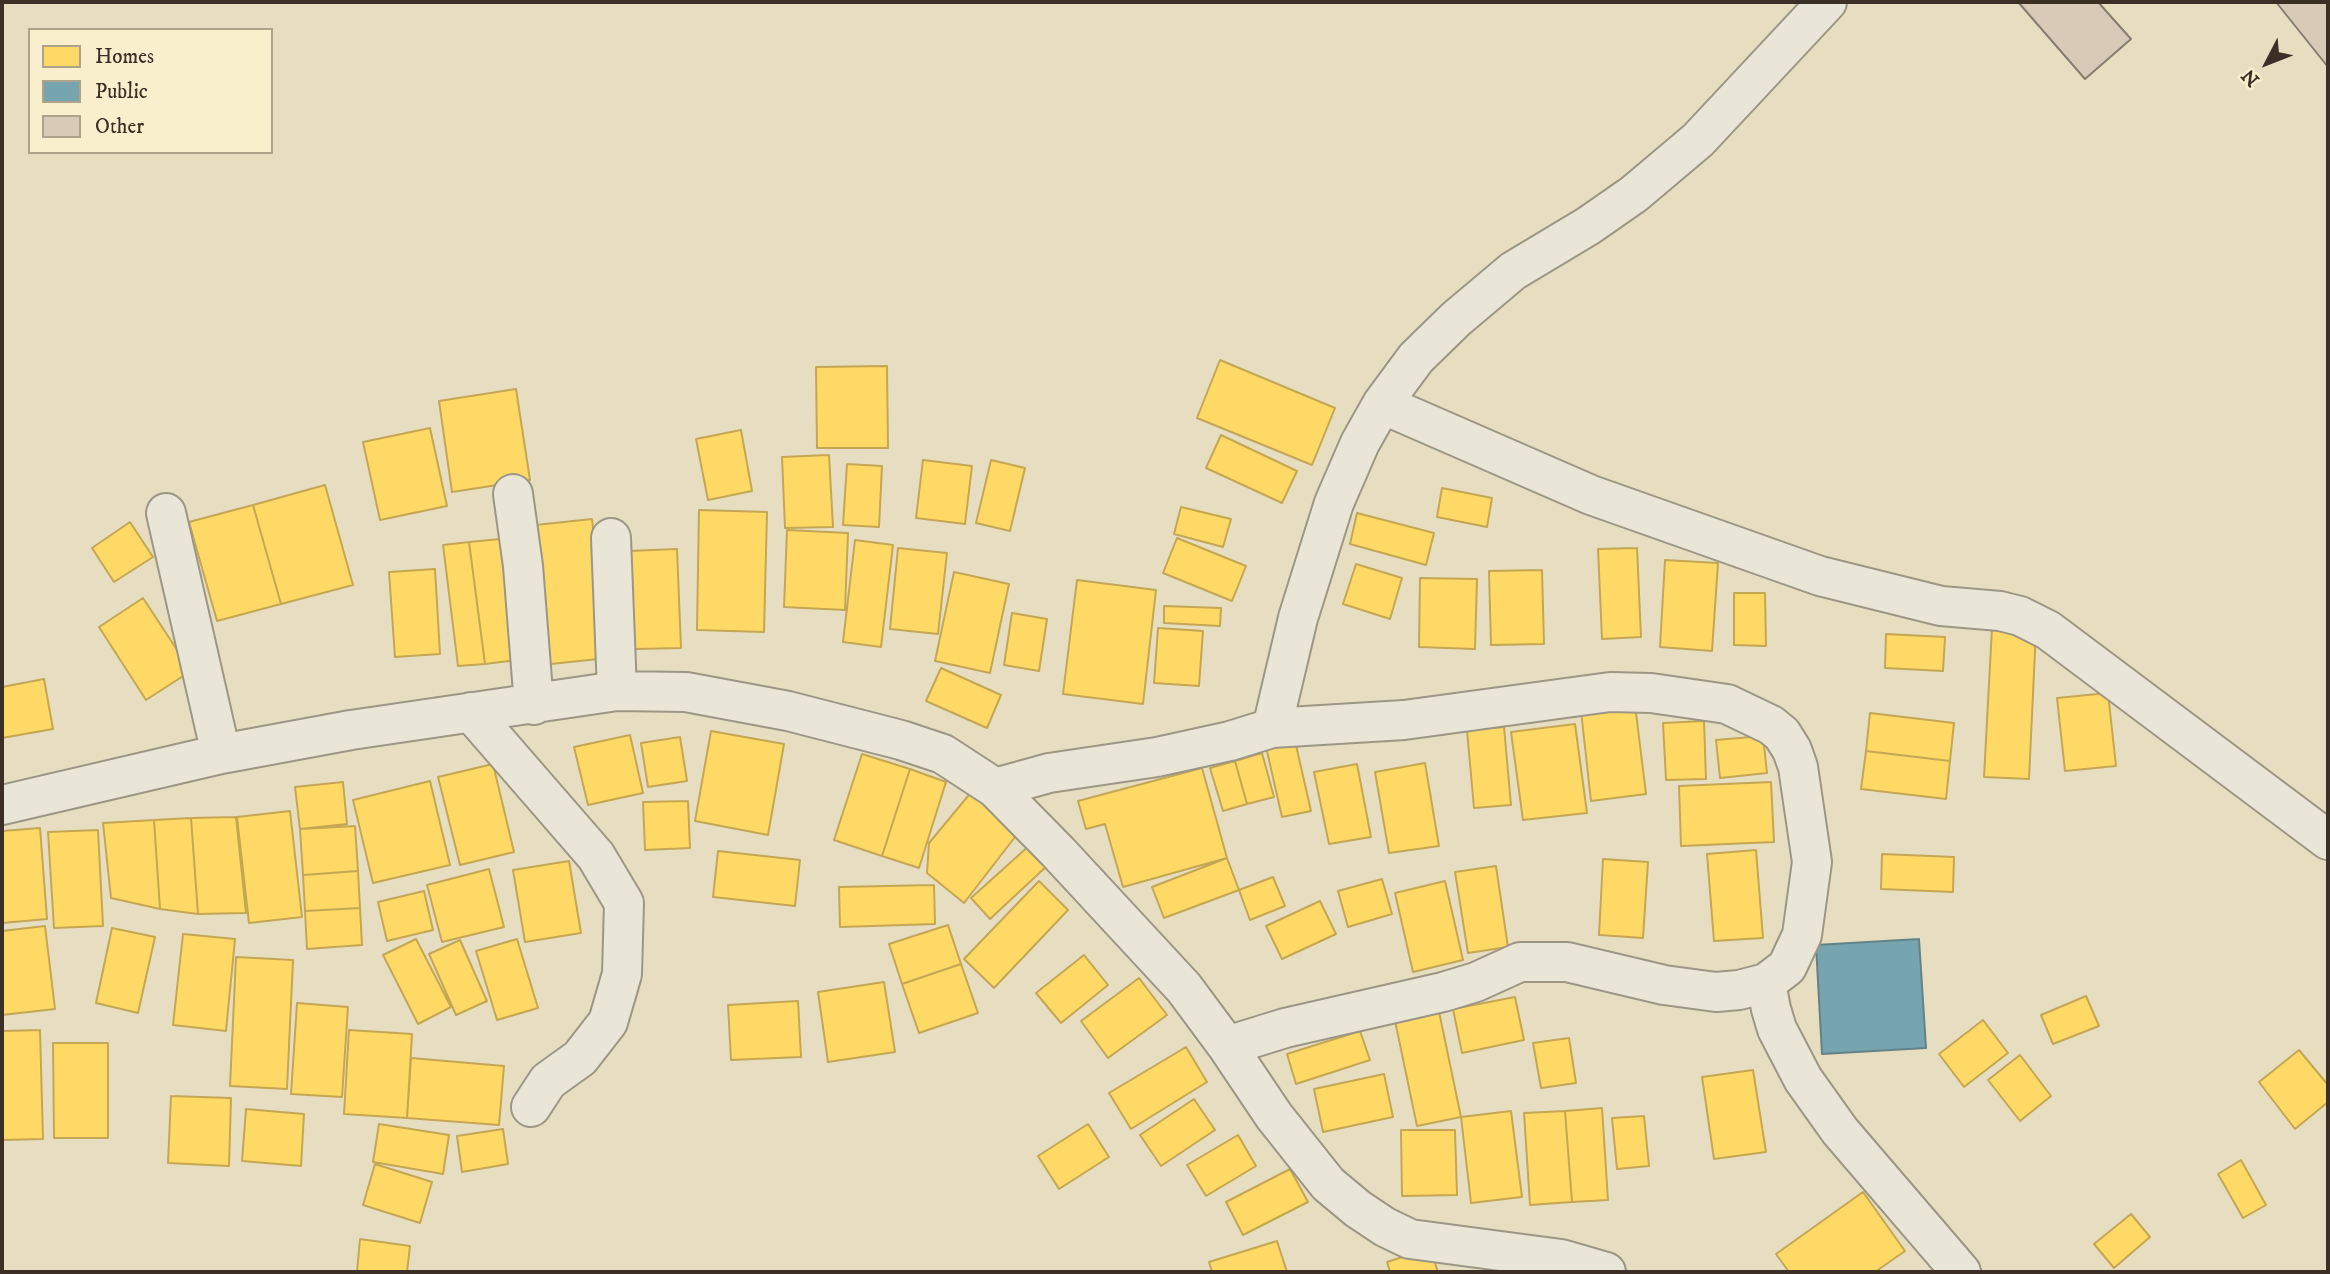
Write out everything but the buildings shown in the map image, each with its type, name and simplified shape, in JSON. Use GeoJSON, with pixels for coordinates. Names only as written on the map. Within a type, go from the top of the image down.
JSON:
{"type":"FeatureCollection","features":[{"type":"Feature","properties":{"kind":"street"},"geometry":{"type":"LineString","coordinates":[[1272,728],[1298,618],[1334,503],[1360,443],[1382,404],[1416,358],[1456,318],[1504,279],[1634,194],[1698,140],[1827,2]]}},
{"type":"Feature","properties":{"kind":"street"},"geometry":{"type":"LineString","coordinates":[[1382,404],[1591,495],[1820,576],[1941,606],[2020,615],[2048,630],[2328,840]]}},
{"type":"Feature","properties":{"kind":"street"},"geometry":{"type":"LineString","coordinates":[[513,494],[523,566],[534,705]]}},
{"type":"Feature","properties":{"kind":"street"},"geometry":{"type":"LineString","coordinates":[[166,513],[222,754]]}},
{"type":"Feature","properties":{"kind":"street"},"geometry":{"type":"LineString","coordinates":[[611,538],[617,691]]}},
{"type":"Feature","properties":{"kind":"street"},"geometry":{"type":"LineString","coordinates":[[2,805],[222,754],[351,730],[617,691],[686,692],[788,711],[943,754],[995,788],[1184,988],[1274,1116],[1328,1184],[1358,1209],[1410,1239],[1561,1259],[1605,1272]]}},
{"type":"Feature","properties":{"kind":"street"},"geometry":{"type":"LineString","coordinates":[[995,788],[1049,773],[1194,749],[1272,728],[1404,720],[1610,692],[1651,693],[1727,704],[1758,718],[1782,734],[1792,750],[1804,805],[1812,862],[1802,935],[1787,967],[1766,983],[1740,990],[1716,992],[1664,985],[1567,962],[1520,962],[1476,982],[1443,992],[1285,1028],[1227,1046]]}},
{"type":"Feature","properties":{"kind":"street"},"geometry":{"type":"LineString","coordinates":[[471,712],[596,856],[624,904],[622,974],[608,1022],[580,1058],[548,1081],[531,1108]]}},
{"type":"Feature","properties":{"kind":"street"},"geometry":{"type":"LineString","coordinates":[[1766,983],[1777,1029],[1803,1079],[1840,1131],[1961,1272]]}}]}
